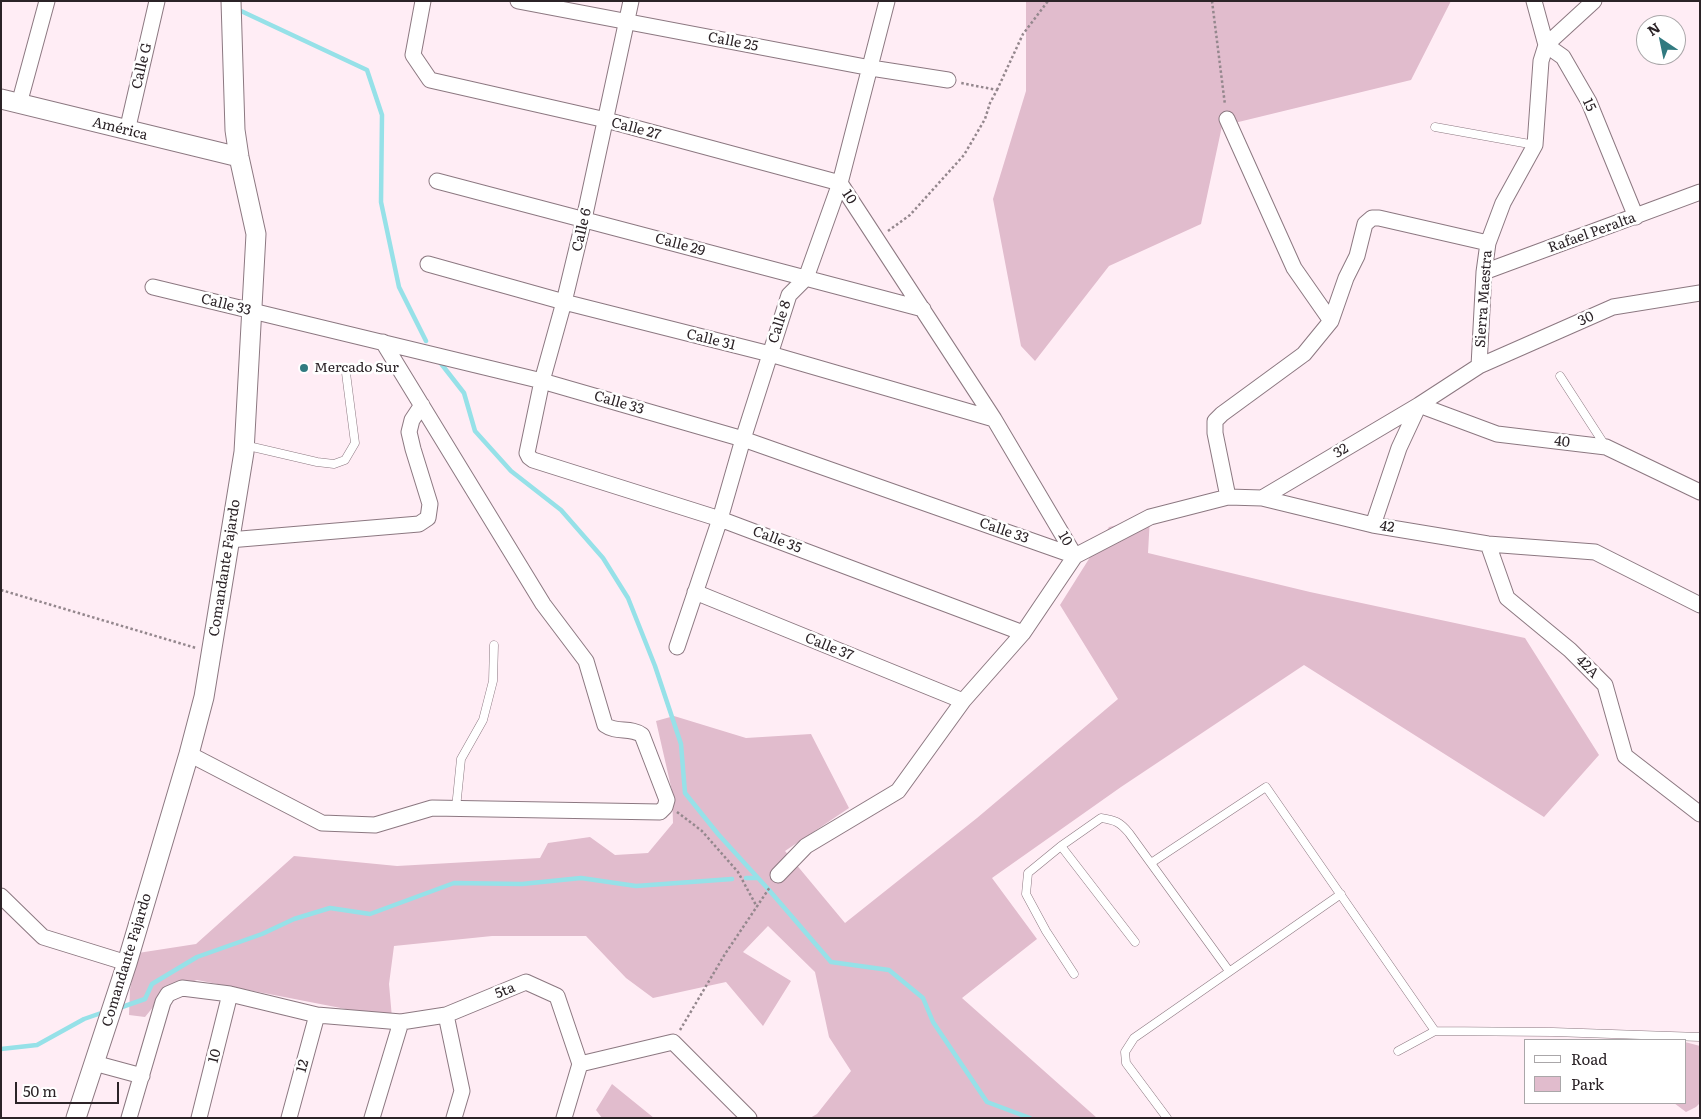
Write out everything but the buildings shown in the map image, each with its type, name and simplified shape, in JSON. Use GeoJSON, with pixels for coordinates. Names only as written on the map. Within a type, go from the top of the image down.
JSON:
{"type":"FeatureCollection","features":[{"type":"Feature","properties":{"kind":"street"},"geometry":{"type":"LineString","coordinates":[[20,104],[47,1]]}},
{"type":"Feature","properties":{"kind":"street","name":"Calle G"},"geometry":{"type":"LineString","coordinates":[[127,131],[157,1]]}},
{"type":"Feature","properties":{"kind":"street","name":"Comandante Fajardo"},"geometry":{"type":"LineString","coordinates":[[76,1118],[127,964],[204,697],[244,445],[256,234],[235,130],[231,1]]}},
{"type":"Feature","properties":{"kind":"street","name":"Calle 27"},"geometry":{"type":"LineString","coordinates":[[423,1],[413,55],[430,80],[606,120],[840,183]]}},
{"type":"Feature","properties":{"kind":"street","name":"Calle 25"},"geometry":{"type":"LineString","coordinates":[[518,1],[871,68],[948,80]]}},
{"type":"Feature","properties":{"kind":"street","name":"Calle 6"},"geometry":{"type":"LineString","coordinates":[[529,457],[527,453],[542,381],[584,219],[631,1]]}},
{"type":"Feature","properties":{"kind":"street","name":"Calle 8"},"geometry":{"type":"LineString","coordinates":[[677,647],[720,518],[789,295],[806,278],[840,183],[887,1]]}},
{"type":"Feature","properties":{"kind":"street"},"geometry":{"type":"LineString","coordinates":[[1534,1],[1546,45],[1594,1]]}},
{"type":"Feature","properties":{"kind":"street","name":"Sierra Maestra"},"geometry":{"type":"LineString","coordinates":[[1419,405],[1479,366],[1484,272],[1488,243],[1503,203],[1535,144],[1542,61],[1546,45]]}},
{"type":"Feature","properties":{"kind":"street","name":"15"},"geometry":{"type":"LineString","coordinates":[[1546,45],[1563,57],[1589,102],[1636,217]]}},
{"type":"Feature","properties":{"kind":"street","name":"América"},"geometry":{"type":"LineString","coordinates":[[1,99],[239,157]]}},
{"type":"Feature","properties":{"kind":"street"},"geometry":{"type":"LineString","coordinates":[[1227,119],[1294,268],[1331,321]]}},
{"type":"Feature","properties":{"kind":"street","name":"Calle 29"},"geometry":{"type":"LineString","coordinates":[[437,181],[923,309]]}},
{"type":"Feature","properties":{"kind":"street","name":"10"},"geometry":{"type":"LineString","coordinates":[[778,875],[806,846],[898,791],[963,701],[1023,633],[1075,556],[994,419],[840,183]]}},
{"type":"Feature","properties":{"kind":"street","name":"Rafael Peralta"},"geometry":{"type":"LineString","coordinates":[[1484,272],[1700,192]]}},
{"type":"Feature","properties":{"kind":"street"},"geometry":{"type":"LineString","coordinates":[[1228,497],[1215,434],[1215,422],[1222,414],[1304,354],[1331,321],[1346,278],[1357,256],[1365,224],[1372,218],[1379,218],[1488,243]]}},
{"type":"Feature","properties":{"kind":"street","name":"Calle 31"},"geometry":{"type":"LineString","coordinates":[[428,264],[564,302],[770,354],[994,419]]}},
{"type":"Feature","properties":{"kind":"street","name":"Calle 33"},"geometry":{"type":"LineString","coordinates":[[153,287],[542,381],[743,439],[1075,556]]}},
{"type":"Feature","properties":{"kind":"street","name":"30"},"geometry":{"type":"LineString","coordinates":[[1479,366],[1613,307],[1700,294]]}},
{"type":"Feature","properties":{"kind":"street"},"geometry":{"type":"LineString","coordinates":[[189,754],[322,824],[375,825],[432,808],[660,812],[665,807],[667,800],[642,735],[636,731],[610,729],[605,726],[586,661],[543,604],[383,342]]}},
{"type":"Feature","properties":{"kind":"street"},"geometry":{"type":"LineString","coordinates":[[229,540],[418,524],[428,518],[430,504],[409,432],[412,420],[422,405]]}},
{"type":"Feature","properties":{"kind":"street"},"geometry":{"type":"LineString","coordinates":[[1373,525],[1399,448],[1419,405]]}},
{"type":"Feature","properties":{"kind":"street","name":"40"},"geometry":{"type":"LineString","coordinates":[[1419,405],[1497,434],[1606,447],[1700,492]]}},
{"type":"Feature","properties":{"kind":"street","name":"32"},"geometry":{"type":"LineString","coordinates":[[1262,498],[1419,405]]}},
{"type":"Feature","properties":{"kind":"street","name":"Calle 35"},"geometry":{"type":"LineString","coordinates":[[529,457],[542,463],[720,518],[1023,633]]}},
{"type":"Feature","properties":{"kind":"street","name":"42"},"geometry":{"type":"LineString","coordinates":[[1075,556],[1150,517],[1228,497],[1262,498],[1373,525],[1488,544],[1595,552],[1700,605]]}},
{"type":"Feature","properties":{"kind":"street","name":"42A"},"geometry":{"type":"LineString","coordinates":[[1488,544],[1507,598],[1570,650],[1605,685],[1625,756],[1700,814]]}},
{"type":"Feature","properties":{"kind":"street","name":"Calle 37"},"geometry":{"type":"LineString","coordinates":[[695,592],[963,701]]}},
{"type":"Feature","properties":{"kind":"street"},"geometry":{"type":"LineString","coordinates":[[1,896],[43,937],[127,964]]}},
{"type":"Feature","properties":{"kind":"street","name":"5ta"},"geometry":{"type":"LineString","coordinates":[[142,1076],[163,1002],[168,994],[182,988],[230,994],[317,1015],[401,1022],[446,1014],[526,982],[557,996],[580,1064]]}},
{"type":"Feature","properties":{"kind":"street","name":"10"},"geometry":{"type":"LineString","coordinates":[[199,1118],[230,994]]}},
{"type":"Feature","properties":{"kind":"street"},"geometry":{"type":"LineString","coordinates":[[446,1014],[462,1091],[454,1118]]}},
{"type":"Feature","properties":{"kind":"street","name":"12"},"geometry":{"type":"LineString","coordinates":[[289,1118],[317,1015]]}},
{"type":"Feature","properties":{"kind":"street"},"geometry":{"type":"LineString","coordinates":[[372,1118],[401,1022]]}},
{"type":"Feature","properties":{"kind":"street"},"geometry":{"type":"LineString","coordinates":[[564,1118],[580,1064],[673,1042],[749,1118]]}},
{"type":"Feature","properties":{"kind":"street"},"geometry":{"type":"LineString","coordinates":[[94,1063],[142,1076],[131,1117]]}},
{"type":"Feature","properties":{"kind":"lane"},"geometry":{"type":"LineString","coordinates":[[1435,127],[1535,144]]}},
{"type":"Feature","properties":{"kind":"lane"},"geometry":{"type":"LineString","coordinates":[[244,445],[316,462],[334,464],[345,460],[355,443],[346,373]]}},
{"type":"Feature","properties":{"kind":"lane"},"geometry":{"type":"LineString","coordinates":[[1560,376],[1606,447]]}},
{"type":"Feature","properties":{"kind":"lane"},"geometry":{"type":"LineString","coordinates":[[456,808],[460,759],[483,720],[493,681],[494,644]]}},
{"type":"Feature","properties":{"kind":"lane"},"geometry":{"type":"LineString","coordinates":[[1151,863],[1266,787],[1435,1031]]}},
{"type":"Feature","properties":{"kind":"lane"},"geometry":{"type":"LineString","coordinates":[[1074,974],[1046,931],[1026,894],[1028,873],[1037,864],[1101,818],[1111,819],[1122,824],[1229,971]]}},
{"type":"Feature","properties":{"kind":"lane"},"geometry":{"type":"LineString","coordinates":[[1061,846],[1135,942]]}},
{"type":"Feature","properties":{"kind":"lane"},"geometry":{"type":"LineString","coordinates":[[1167,1118],[1126,1063],[1125,1052],[1134,1038],[1341,894]]}},
{"type":"Feature","properties":{"kind":"lane"},"geometry":{"type":"LineString","coordinates":[[1398,1051],[1435,1031],[1700,1036]]}},
{"type":"Feature","properties":{"kind":"path"},"geometry":{"type":"LineString","coordinates":[[877,240],[910,215],[964,155],[985,119],[990,104],[1023,34],[1048,1]]}},
{"type":"Feature","properties":{"kind":"path"},"geometry":{"type":"LineString","coordinates":[[1212,1],[1227,119]]}},
{"type":"Feature","properties":{"kind":"path"},"geometry":{"type":"LineString","coordinates":[[948,80],[997,90]]}},
{"type":"Feature","properties":{"kind":"path"},"geometry":{"type":"LineString","coordinates":[[1,590],[211,653]]}},
{"type":"Feature","properties":{"kind":"path"},"geometry":{"type":"LineString","coordinates":[[665,807],[680,814],[702,830],[738,872],[757,907]]}},
{"type":"Feature","properties":{"kind":"path"},"geometry":{"type":"LineString","coordinates":[[673,1042],[725,954],[778,875]]}},
{"type":"Feature","properties":{"kind":"green space"},"geometry":{"type":"Polygon","coordinates":[[[1026,1],[1451,1],[1411,80],[1222,126],[1201,224],[1109,266],[1035,361],[1021,346],[993,199],[1026,91],[1026,1]]]}},
{"type":"Feature","properties":{"kind":"green space"},"geometry":{"type":"Polygon","coordinates":[[[1150,517],[1148,553],[1310,592],[1525,638],[1599,755],[1544,817],[1304,665],[1121,787],[992,878],[1037,939],[962,998],[1097,1118],[810,1118],[817,1114],[851,1071],[829,1037],[815,972],[768,926],[743,952],[791,981],[763,1026],[726,982],[653,998],[626,978],[586,936],[492,936],[394,946],[389,984],[392,1018],[197,980],[167,990],[145,1017],[129,1015],[130,989],[138,953],[196,944],[294,856],[397,866],[540,858],[548,843],[590,837],[615,855],[648,853],[673,823],[672,791],[656,721],[674,716],[746,738],[811,734],[849,808],[785,851],[845,923],[977,818],[1118,699],[1060,605],[1109,527],[1150,517]]]}},
{"type":"Feature","properties":{"kind":"green space"},"geometry":{"type":"Polygon","coordinates":[[[1686,1042],[1700,1046],[1700,1103],[1686,1112],[1675,1104],[1686,1104],[1686,1042]]]}},
{"type":"Feature","properties":{"kind":"green space"},"geometry":{"type":"Polygon","coordinates":[[[612,1084],[654,1118],[602,1118],[596,1110],[612,1084]]]}},
{"type":"Feature","properties":{"kind":"waterway"},"geometry":{"type":"LineString","coordinates":[[241,11],[367,70],[382,115],[381,202],[399,287],[426,341]]}},
{"type":"Feature","properties":{"kind":"waterway"},"geometry":{"type":"LineString","coordinates":[[439,361],[464,393],[475,431],[511,471],[561,510],[603,558],[628,598],[655,666],[681,744],[685,793],[718,834],[831,962],[889,970],[923,998],[933,1022],[987,1102],[1030,1118]]}},
{"type":"Feature","properties":{"kind":"waterway"},"geometry":{"type":"LineString","coordinates":[[119,1008],[145,999],[152,984],[197,957],[262,934],[294,919],[330,908],[370,914],[454,883],[522,884],[581,878],[636,886],[732,879]]}},
{"type":"Feature","properties":{"kind":"waterway"},"geometry":{"type":"LineString","coordinates":[[746,878],[758,878]]}},
{"type":"Feature","properties":{"kind":"waterway"},"geometry":{"type":"LineString","coordinates":[[1,1049],[37,1045],[84,1019],[104,1012]]}},
{"type":"Feature","properties":{"kind":"place","name":"Mercado Sur"},"geometry":{"type":"Point","coordinates":[304,368]}}]}
